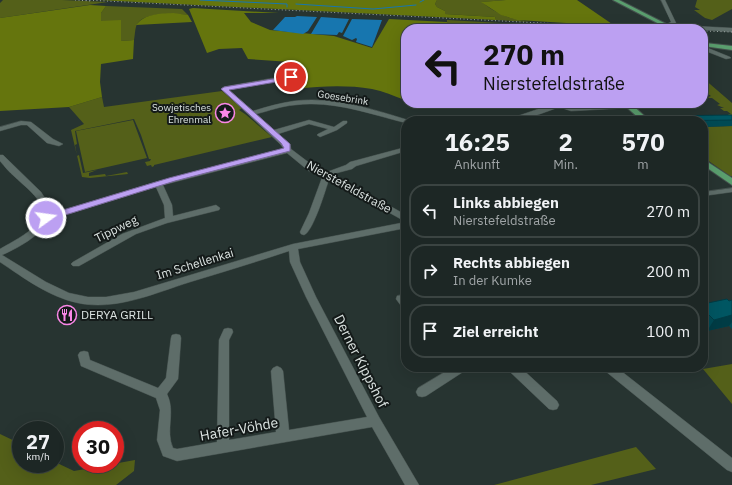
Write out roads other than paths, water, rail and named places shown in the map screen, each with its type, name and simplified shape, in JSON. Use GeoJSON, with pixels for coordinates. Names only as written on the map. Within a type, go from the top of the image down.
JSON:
{"type":"FeatureCollection","features":[{"type":"Feature","properties":{"kind":"main road"},"geometry":{"type":"LineString","coordinates":[[615,0],[664,24]]}},
{"type":"Feature","properties":{"kind":"main road"},"geometry":{"type":"LineString","coordinates":[[708,46],[732,48]]}},
{"type":"Feature","properties":{"kind":"main road"},"geometry":{"type":"LineString","coordinates":[[631,108],[640,116]]}},
{"type":"Feature","properties":{"kind":"main road"},"geometry":{"type":"LineString","coordinates":[[708,165],[732,182]]}},
{"type":"Feature","properties":{"kind":"street"},"geometry":{"type":"LineString","coordinates":[[663,0],[673,19],[673,24]]}},
{"type":"Feature","properties":{"kind":"street"},"geometry":{"type":"LineString","coordinates":[[708,28],[732,30]]}},
{"type":"Feature","properties":{"kind":"street"},"geometry":{"type":"LineString","coordinates":[[708,48],[728,58]]}},
{"type":"Feature","properties":{"kind":"street","name":"Nierstefeldstraße"},"geometry":{"type":"LineString","coordinates":[[291,77],[224,89],[253,113],[287,146],[288,150],[313,170],[328,174],[401,216]]}},
{"type":"Feature","properties":{"kind":"street","name":"Goesebrink"},"geometry":{"type":"LineString","coordinates":[[253,113],[288,104],[315,102],[358,108],[401,120]]}},
{"type":"Feature","properties":{"kind":"street"},"geometry":{"type":"LineString","coordinates":[[524,116],[549,108]]}},
{"type":"Feature","properties":{"kind":"street"},"geometry":{"type":"LineString","coordinates":[[273,133],[309,122],[336,129]]}},
{"type":"Feature","properties":{"kind":"street"},"geometry":{"type":"LineString","coordinates":[[320,135],[336,129],[345,122]]}},
{"type":"Feature","properties":{"kind":"street"},"geometry":{"type":"LineString","coordinates":[[0,129],[21,123],[29,123],[50,142],[59,144]]}},
{"type":"Feature","properties":{"kind":"street"},"geometry":{"type":"LineString","coordinates":[[0,253],[36,230],[46,218],[159,184],[288,150]]}},
{"type":"Feature","properties":{"kind":"street"},"geometry":{"type":"LineString","coordinates":[[304,232],[315,220],[328,174],[350,167],[353,164],[401,150]]}},
{"type":"Feature","properties":{"kind":"street"},"geometry":{"type":"LineString","coordinates":[[0,157],[34,190],[43,201],[46,209],[46,218]]}},
{"type":"Feature","properties":{"kind":"street"},"geometry":{"type":"LineString","coordinates":[[159,184],[168,205],[169,221]]}},
{"type":"Feature","properties":{"kind":"street"},"geometry":{"type":"LineString","coordinates":[[708,193],[732,190]]}},
{"type":"Feature","properties":{"kind":"street","name":"Tippweg"},"geometry":{"type":"LineString","coordinates":[[76,264],[128,235],[169,221],[216,208]]}},
{"type":"Feature","properties":{"kind":"street","name":"Im Schellenkai"},"geometry":{"type":"LineString","coordinates":[[0,258],[72,298],[87,301],[111,301],[141,294],[293,247],[401,226]]}},
{"type":"Feature","properties":{"kind":"street","name":"Derner Kippshof"},"geometry":{"type":"LineString","coordinates":[[293,247],[295,262],[311,297],[375,421],[412,485]]}},
{"type":"Feature","properties":{"kind":"street"},"geometry":{"type":"LineString","coordinates":[[223,447],[224,340],[228,332]]}},
{"type":"Feature","properties":{"kind":"street"},"geometry":{"type":"LineString","coordinates":[[84,355],[85,363],[160,394],[172,378],[176,338]]}},
{"type":"Feature","properties":{"kind":"street"},"geometry":{"type":"LineString","coordinates":[[277,371],[283,437]]}},
{"type":"Feature","properties":{"kind":"street"},"geometry":{"type":"LineString","coordinates":[[422,392],[454,372]]}},
{"type":"Feature","properties":{"kind":"street"},"geometry":{"type":"LineString","coordinates":[[517,372],[553,405]]}},
{"type":"Feature","properties":{"kind":"street"},"geometry":{"type":"LineString","coordinates":[[614,372],[732,466]]}},
{"type":"Feature","properties":{"kind":"street","name":"Hafer-Vöhde"},"geometry":{"type":"LineString","coordinates":[[160,394],[165,400],[166,407],[163,442],[168,452],[177,455],[375,421]]}},
{"type":"Feature","properties":{"kind":"water"},"geometry":{"type":"Polygon","coordinates":[[[285,17],[317,17],[308,31],[303,34],[273,30],[285,17]]]}},
{"type":"Feature","properties":{"kind":"water"},"geometry":{"type":"Polygon","coordinates":[[[321,17],[349,19],[342,33],[339,32],[337,35],[311,34],[321,17]]]}},
{"type":"Feature","properties":{"kind":"water"},"geometry":{"type":"Polygon","coordinates":[[[352,19],[382,20],[372,47],[356,42],[356,38],[352,40],[343,36],[352,19]]]}},
{"type":"Feature","properties":{"kind":"waterway"},"geometry":{"type":"LineString","coordinates":[[200,0],[287,4],[287,7]]}},
{"type":"Feature","properties":{"kind":"waterway"},"geometry":{"type":"LineString","coordinates":[[420,2],[424,0]]}},
{"type":"Feature","properties":{"kind":"waterway"},"geometry":{"type":"LineString","coordinates":[[296,4],[373,9],[416,5]]}},
{"type":"Feature","properties":{"kind":"railway"},"geometry":{"type":"LineString","coordinates":[[75,0],[91,1]]}},
{"type":"Feature","properties":{"kind":"railway"},"geometry":{"type":"LineString","coordinates":[[86,0],[561,24]]}},
{"type":"Feature","properties":{"kind":"railway"},"geometry":{"type":"LineString","coordinates":[[708,31],[732,32]]}},
{"type":"Feature","properties":{"kind":"place","name":"Sowjetisches Ehrenmal"},"geometry":{"type":"Point","coordinates":[225,113]}},
{"type":"Feature","properties":{"kind":"place","name":"DERYA GRILL"},"geometry":{"type":"Point","coordinates":[67,315]}}]}
